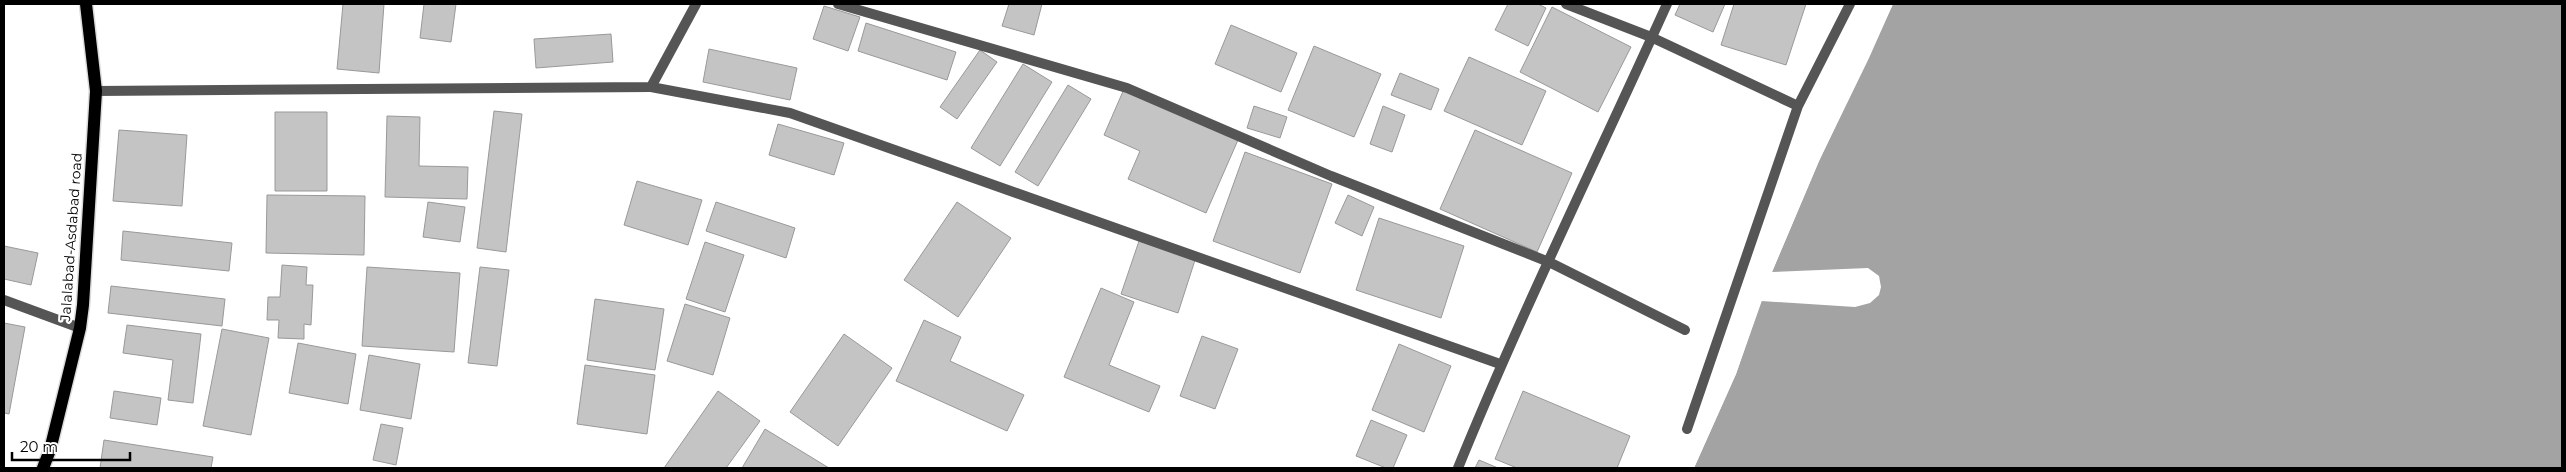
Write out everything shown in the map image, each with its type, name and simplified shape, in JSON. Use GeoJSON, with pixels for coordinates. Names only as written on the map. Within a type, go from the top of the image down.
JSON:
{"type":"FeatureCollection","features":[{"type":"Feature","properties":{"kind":"main road","name":"Jalalabad-Asdabad road"},"geometry":{"type":"LineString","coordinates":[[43,468],[50,450],[80,328],[96,91],[86,4]]}},
{"type":"Feature","properties":{"kind":"street"},"geometry":{"type":"LineString","coordinates":[[650,87],[696,4]]}},
{"type":"Feature","properties":{"kind":"street"},"geometry":{"type":"LineString","coordinates":[[838,4],[1127,88],[1331,176],[1549,262],[1685,330]]}},
{"type":"Feature","properties":{"kind":"street"},"geometry":{"type":"LineString","coordinates":[[1566,4],[1652,37],[1798,106]]}},
{"type":"Feature","properties":{"kind":"street"},"geometry":{"type":"LineString","coordinates":[[1458,468],[1500,364],[1549,262],[1667,4]]}},
{"type":"Feature","properties":{"kind":"street"},"geometry":{"type":"LineString","coordinates":[[1688,429],[1798,106],[1850,4]]}},
{"type":"Feature","properties":{"kind":"street"},"geometry":{"type":"LineString","coordinates":[[96,91],[650,87],[790,113],[1500,364]]}},
{"type":"Feature","properties":{"kind":"street"},"geometry":{"type":"LineString","coordinates":[[4,300],[80,328]]}},
{"type":"Feature","properties":{"kind":"shaded area"},"geometry":{"type":"Polygon","coordinates":[[[1893,4],[2562,4],[2562,468],[1694,468],[1736,374],[1772,272],[1819,161],[1893,4]]]}},
{"type":"Feature","properties":{"kind":"pier"},"geometry":{"type":"Polygon","coordinates":[[[1890,4],[1893,4],[1819,161],[1772,272],[1868,268],[1879,276],[1881,287],[1879,295],[1870,303],[1855,307],[1761,301],[1736,374],[1694,468],[1692,468],[1733,373],[1769,271],[1817,160],[1890,4]]]}},
{"type":"Feature","properties":{"kind":"building"},"geometry":{"type":"Polygon","coordinates":[[[343,4],[384,4],[379,73],[337,69],[343,4]]]}},
{"type":"Feature","properties":{"kind":"building"},"geometry":{"type":"Polygon","coordinates":[[[424,4],[456,4],[451,42],[420,38],[424,4]]]}},
{"type":"Feature","properties":{"kind":"building"},"geometry":{"type":"Polygon","coordinates":[[[1009,4],[1042,4],[1034,35],[1002,26],[1009,4]]]}},
{"type":"Feature","properties":{"kind":"building"},"geometry":{"type":"Polygon","coordinates":[[[1508,4],[1538,4],[1546,8],[1528,46],[1495,30],[1508,4]]]}},
{"type":"Feature","properties":{"kind":"building"},"geometry":{"type":"Polygon","coordinates":[[[1680,4],[1725,4],[1713,32],[1675,15],[1680,4]]]}},
{"type":"Feature","properties":{"kind":"building"},"geometry":{"type":"Polygon","coordinates":[[[1734,4],[1806,4],[1786,65],[1721,45],[1734,4]]]}},
{"type":"Feature","properties":{"kind":"building"},"geometry":{"type":"Polygon","coordinates":[[[824,6],[860,17],[848,51],[813,39],[824,6]]]}},
{"type":"Feature","properties":{"kind":"building"},"geometry":{"type":"Polygon","coordinates":[[[1552,7],[1631,47],[1598,112],[1520,72],[1552,7]]]}},
{"type":"Feature","properties":{"kind":"building"},"geometry":{"type":"Polygon","coordinates":[[[866,23],[956,52],[947,80],[858,51],[866,23]]]}},
{"type":"Feature","properties":{"kind":"building"},"geometry":{"type":"Polygon","coordinates":[[[1231,25],[1297,53],[1281,92],[1215,64],[1231,25]]]}},
{"type":"Feature","properties":{"kind":"building"},"geometry":{"type":"Polygon","coordinates":[[[611,34],[613,62],[536,68],[534,39],[611,34]]]}},
{"type":"Feature","properties":{"kind":"building"},"geometry":{"type":"Polygon","coordinates":[[[1314,46],[1381,74],[1354,137],[1288,110],[1314,46]]]}},
{"type":"Feature","properties":{"kind":"building"},"geometry":{"type":"Polygon","coordinates":[[[709,49],[797,68],[790,100],[703,82],[709,49]]]}},
{"type":"Feature","properties":{"kind":"building"},"geometry":{"type":"Polygon","coordinates":[[[980,50],[997,62],[957,119],[940,107],[980,50]]]}},
{"type":"Feature","properties":{"kind":"building"},"geometry":{"type":"Polygon","coordinates":[[[1469,57],[1546,91],[1522,145],[1444,111],[1469,57]]]}},
{"type":"Feature","properties":{"kind":"building"},"geometry":{"type":"Polygon","coordinates":[[[1023,64],[1052,82],[1000,166],[971,148],[1023,64]]]}},
{"type":"Feature","properties":{"kind":"building"},"geometry":{"type":"Polygon","coordinates":[[[1400,73],[1439,89],[1431,110],[1391,95],[1400,73]]]}},
{"type":"Feature","properties":{"kind":"building"},"geometry":{"type":"Polygon","coordinates":[[[1068,85],[1091,99],[1038,186],[1015,172],[1068,85]]]}},
{"type":"Feature","properties":{"kind":"building"},"geometry":{"type":"Polygon","coordinates":[[[1124,89],[1238,140],[1206,213],[1128,179],[1140,151],[1104,135],[1124,89]]]}},
{"type":"Feature","properties":{"kind":"building"},"geometry":{"type":"Polygon","coordinates":[[[1254,106],[1287,117],[1280,138],[1247,128],[1254,106]]]}},
{"type":"Feature","properties":{"kind":"building"},"geometry":{"type":"Polygon","coordinates":[[[1383,106],[1405,115],[1392,152],[1370,144],[1383,106]]]}},
{"type":"Feature","properties":{"kind":"building"},"geometry":{"type":"Polygon","coordinates":[[[494,111],[522,114],[506,252],[477,248],[494,111]]]}},
{"type":"Feature","properties":{"kind":"building"},"geometry":{"type":"Polygon","coordinates":[[[275,112],[327,112],[327,191],[275,191],[275,112]]]}},
{"type":"Feature","properties":{"kind":"building"},"geometry":{"type":"Polygon","coordinates":[[[387,116],[420,117],[419,166],[468,167],[467,199],[385,197],[387,116]]]}},
{"type":"Feature","properties":{"kind":"building"},"geometry":{"type":"Polygon","coordinates":[[[778,124],[844,143],[834,175],[769,155],[778,124]]]}},
{"type":"Feature","properties":{"kind":"building"},"geometry":{"type":"Polygon","coordinates":[[[119,130],[187,135],[182,206],[113,201],[119,130]]]}},
{"type":"Feature","properties":{"kind":"building"},"geometry":{"type":"Polygon","coordinates":[[[1475,130],[1572,173],[1537,252],[1440,209],[1475,130]]]}},
{"type":"Feature","properties":{"kind":"building"},"geometry":{"type":"Polygon","coordinates":[[[1245,152],[1332,184],[1300,273],[1213,241],[1245,152]]]}},
{"type":"Feature","properties":{"kind":"building"},"geometry":{"type":"Polygon","coordinates":[[[637,181],[702,200],[688,245],[624,225],[637,181]]]}},
{"type":"Feature","properties":{"kind":"building"},"geometry":{"type":"Polygon","coordinates":[[[267,195],[365,196],[364,255],[266,253],[267,195]]]}},
{"type":"Feature","properties":{"kind":"building"},"geometry":{"type":"Polygon","coordinates":[[[1348,195],[1374,207],[1362,236],[1335,223],[1348,195]]]}},
{"type":"Feature","properties":{"kind":"building"},"geometry":{"type":"Polygon","coordinates":[[[428,202],[465,207],[460,242],[423,237],[428,202]]]}},
{"type":"Feature","properties":{"kind":"building"},"geometry":{"type":"Polygon","coordinates":[[[716,202],[795,228],[786,258],[706,231],[716,202]]]}},
{"type":"Feature","properties":{"kind":"building"},"geometry":{"type":"Polygon","coordinates":[[[957,202],[1011,238],[958,317],[904,280],[957,202]]]}},
{"type":"Feature","properties":{"kind":"building"},"geometry":{"type":"Polygon","coordinates":[[[1379,218],[1464,246],[1441,318],[1356,290],[1379,218]]]}},
{"type":"Feature","properties":{"kind":"building"},"geometry":{"type":"Polygon","coordinates":[[[123,231],[232,243],[229,271],[121,260],[123,231]]]}},
{"type":"Feature","properties":{"kind":"building"},"geometry":{"type":"Polygon","coordinates":[[[1139,241],[1195,260],[1178,313],[1121,294],[1139,241]]]}},
{"type":"Feature","properties":{"kind":"building"},"geometry":{"type":"Polygon","coordinates":[[[705,242],[744,255],[725,312],[686,299],[705,242]]]}},
{"type":"Feature","properties":{"kind":"building"},"geometry":{"type":"Polygon","coordinates":[[[4,246],[38,253],[31,285],[4,279],[4,246]]]}},
{"type":"Feature","properties":{"kind":"building"},"geometry":{"type":"Polygon","coordinates":[[[282,265],[307,267],[306,285],[313,285],[311,325],[304,324],[304,339],[278,338],[279,320],[267,320],[268,297],[280,297],[282,265]]]}},
{"type":"Feature","properties":{"kind":"building"},"geometry":{"type":"Polygon","coordinates":[[[367,267],[460,273],[454,352],[362,346],[367,267]]]}},
{"type":"Feature","properties":{"kind":"building"},"geometry":{"type":"Polygon","coordinates":[[[480,267],[509,270],[497,366],[468,363],[480,267]]]}},
{"type":"Feature","properties":{"kind":"building"},"geometry":{"type":"Polygon","coordinates":[[[111,286],[225,299],[222,326],[108,313],[111,286]]]}},
{"type":"Feature","properties":{"kind":"building"},"geometry":{"type":"Polygon","coordinates":[[[1101,288],[1134,302],[1109,365],[1160,386],[1149,412],[1064,377],[1101,288]]]}},
{"type":"Feature","properties":{"kind":"building"},"geometry":{"type":"Polygon","coordinates":[[[595,299],[664,309],[655,370],[587,360],[595,299]]]}},
{"type":"Feature","properties":{"kind":"building"},"geometry":{"type":"Polygon","coordinates":[[[685,304],[730,318],[713,375],[667,361],[685,304]]]}},
{"type":"Feature","properties":{"kind":"building"},"geometry":{"type":"Polygon","coordinates":[[[924,320],[961,337],[950,361],[1024,395],[1007,431],[896,381],[924,320]]]}},
{"type":"Feature","properties":{"kind":"building"},"geometry":{"type":"Polygon","coordinates":[[[4,323],[25,327],[9,414],[4,413],[4,323]]]}},
{"type":"Feature","properties":{"kind":"building"},"geometry":{"type":"Polygon","coordinates":[[[127,325],[201,334],[193,403],[168,400],[173,360],[123,353],[127,325]]]}},
{"type":"Feature","properties":{"kind":"building"},"geometry":{"type":"Polygon","coordinates":[[[222,329],[269,338],[251,435],[203,426],[222,329]]]}},
{"type":"Feature","properties":{"kind":"building"},"geometry":{"type":"Polygon","coordinates":[[[844,334],[892,368],[838,446],[790,412],[844,334]]]}},
{"type":"Feature","properties":{"kind":"building"},"geometry":{"type":"Polygon","coordinates":[[[1202,336],[1238,349],[1215,409],[1180,396],[1202,336]]]}},
{"type":"Feature","properties":{"kind":"building"},"geometry":{"type":"Polygon","coordinates":[[[298,343],[356,354],[348,404],[289,393],[298,343]]]}},
{"type":"Feature","properties":{"kind":"building"},"geometry":{"type":"Polygon","coordinates":[[[1399,344],[1451,366],[1424,432],[1372,410],[1399,344]]]}},
{"type":"Feature","properties":{"kind":"building"},"geometry":{"type":"Polygon","coordinates":[[[369,355],[420,364],[411,419],[360,410],[369,355]]]}},
{"type":"Feature","properties":{"kind":"building"},"geometry":{"type":"Polygon","coordinates":[[[585,365],[655,375],[647,434],[577,424],[585,365]]]}},
{"type":"Feature","properties":{"kind":"building"},"geometry":{"type":"Polygon","coordinates":[[[114,391],[161,398],[157,425],[110,418],[114,391]]]}},
{"type":"Feature","properties":{"kind":"building"},"geometry":{"type":"Polygon","coordinates":[[[718,391],[760,421],[726,468],[664,468],[718,391]]]}},
{"type":"Feature","properties":{"kind":"building"},"geometry":{"type":"Polygon","coordinates":[[[1523,391],[1630,436],[1617,468],[1517,468],[1495,459],[1523,391]]]}},
{"type":"Feature","properties":{"kind":"building"},"geometry":{"type":"Polygon","coordinates":[[[1371,420],[1407,435],[1393,468],[1386,468],[1356,456],[1371,420]]]}},
{"type":"Feature","properties":{"kind":"building"},"geometry":{"type":"Polygon","coordinates":[[[381,424],[403,428],[396,465],[373,460],[381,424]]]}},
{"type":"Feature","properties":{"kind":"building"},"geometry":{"type":"Polygon","coordinates":[[[765,429],[829,468],[742,468],[765,429]]]}},
{"type":"Feature","properties":{"kind":"building"},"geometry":{"type":"Polygon","coordinates":[[[104,440],[213,457],[211,468],[100,468],[104,440]]]}},
{"type":"Feature","properties":{"kind":"building"},"geometry":{"type":"Polygon","coordinates":[[[1479,460],[1498,468],[1475,468],[1479,460]]]}}]}
